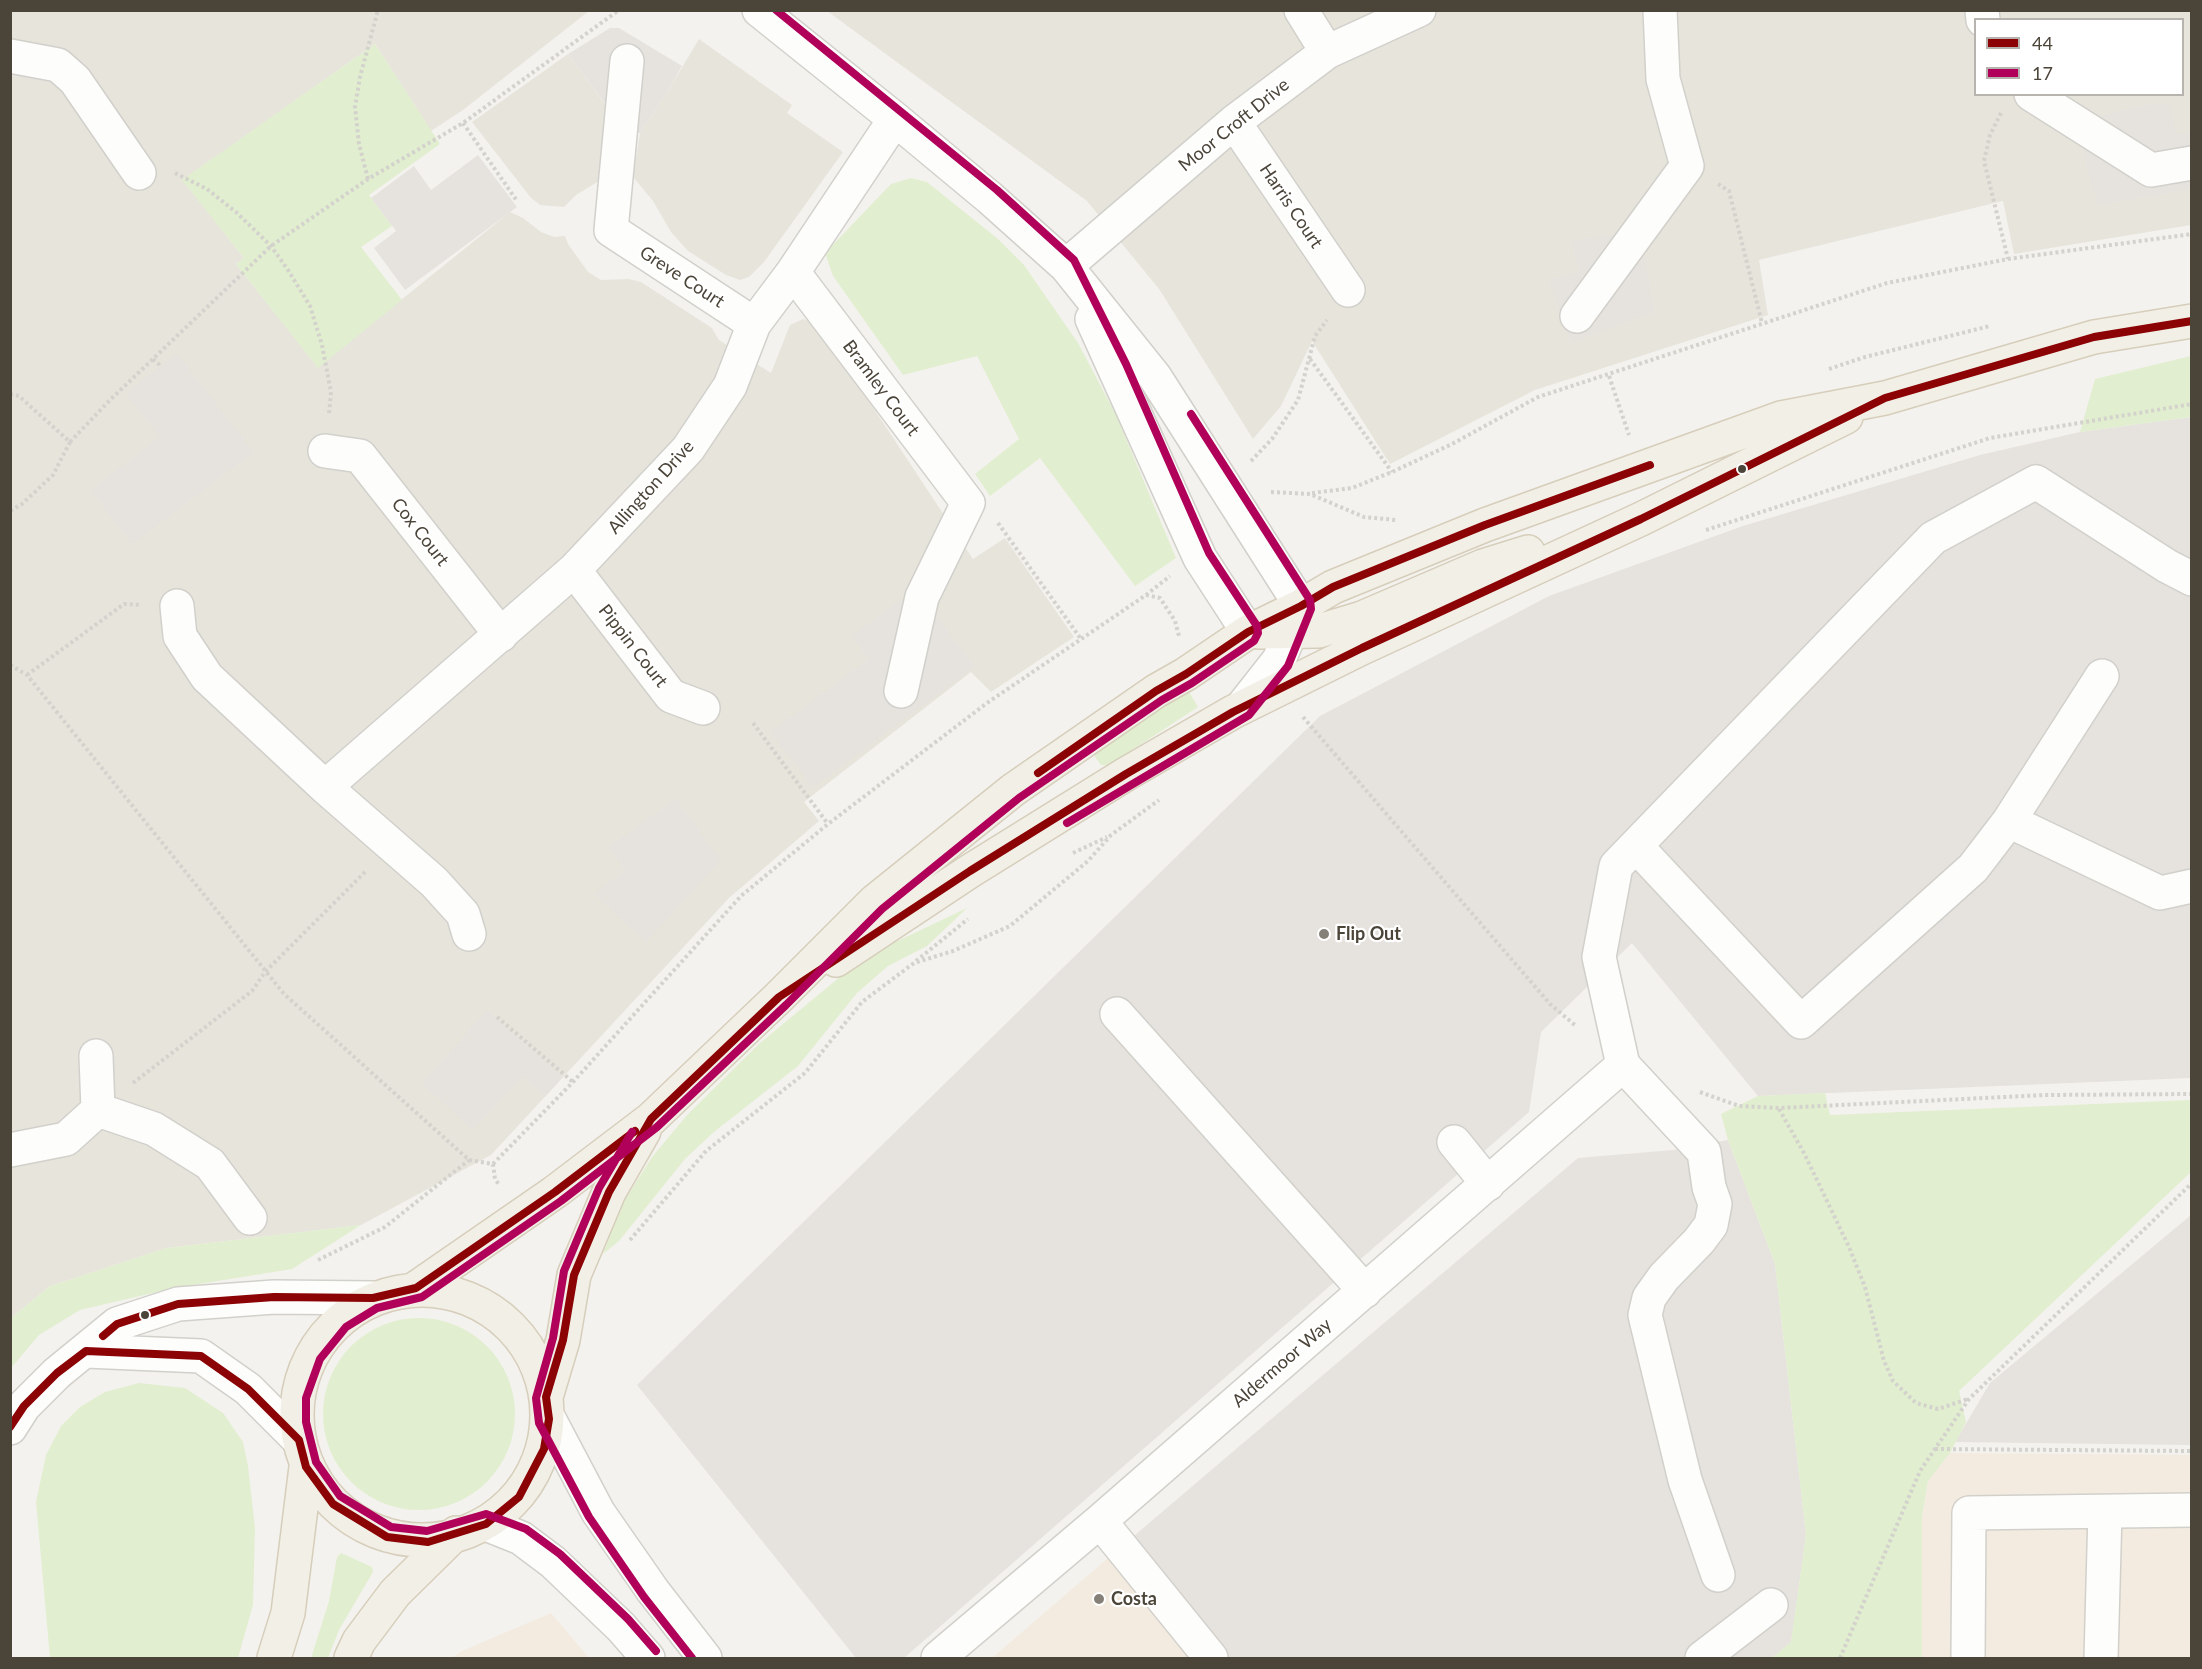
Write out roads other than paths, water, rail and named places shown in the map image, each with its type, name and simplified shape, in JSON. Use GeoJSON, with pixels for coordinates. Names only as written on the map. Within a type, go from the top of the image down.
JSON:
{"type":"FeatureCollection","features":[{"type":"Feature","properties":{"kind":"main road"},"geometry":{"type":"LineString","coordinates":[[471,1529],[428,1542],[387,1537],[333,1504],[303,1454],[295,1423],[297,1396],[311,1354],[339,1319],[373,1298],[416,1288],[555,1192],[651,1119],[779,997],[875,901],[1013,790],[1156,691],[1248,632],[1296,618],[1333,587],[1485,525],[1781,418],[1886,398],[2094,337],[2192,321]]}},
{"type":"Feature","properties":{"kind":"main road"},"geometry":{"type":"LineString","coordinates":[[779,997],[970,872],[1126,774],[1242,707],[1362,648],[1641,519],[1886,398]]}},
{"type":"Feature","properties":{"kind":"main road"},"geometry":{"type":"LineString","coordinates":[[1296,618],[1319,631],[1362,618],[1483,566],[1641,519]]}},
{"type":"Feature","properties":{"kind":"main road"},"geometry":{"type":"LineString","coordinates":[[351,1659],[360,1641],[395,1593],[471,1529],[519,1497],[544,1449],[548,1408],[574,1275],[609,1192],[651,1119]]}},
{"type":"Feature","properties":{"kind":"main road"},"geometry":{"type":"LineString","coordinates":[[416,1288],[460,1295],[496,1312],[515,1330],[537,1365],[548,1408]]}},
{"type":"Feature","properties":{"kind":"main road"},"geometry":{"type":"LineString","coordinates":[[274,1659],[288,1613],[303,1454]]}},
{"type":"Feature","properties":{"kind":"street"},"geometry":{"type":"LineString","coordinates":[[759,10],[990,198],[1066,266],[1155,377],[1296,618],[1279,660],[1242,707]]}},
{"type":"Feature","properties":{"kind":"street"},"geometry":{"type":"LineString","coordinates":[[1301,10],[1327,52]]}},
{"type":"Feature","properties":{"kind":"street","name":"Moor Croft Drive"},"geometry":{"type":"LineString","coordinates":[[1066,266],[1234,122],[1327,52],[1419,10]]}},
{"type":"Feature","properties":{"kind":"street"},"geometry":{"type":"LineString","coordinates":[[1577,316],[1687,166],[1663,80],[1660,10]]}},
{"type":"Feature","properties":{"kind":"street"},"geometry":{"type":"LineString","coordinates":[[10,56],[58,65],[75,80],[137,169]]}},
{"type":"Feature","properties":{"kind":"street","name":"Greve Court"},"geometry":{"type":"LineString","coordinates":[[627,61],[611,230],[754,324]]}},
{"type":"Feature","properties":{"kind":"street"},"geometry":{"type":"LineString","coordinates":[[2018,100],[2151,170],[2192,163]]}},
{"type":"Feature","properties":{"kind":"street","name":"Allington Drive"},"geometry":{"type":"LineString","coordinates":[[325,787],[574,570],[688,449],[730,386],[754,324],[793,272],[895,119]]}},
{"type":"Feature","properties":{"kind":"street","name":"Harris Court"},"geometry":{"type":"LineString","coordinates":[[1234,122],[1348,290]]}},
{"type":"Feature","properties":{"kind":"street"},"geometry":{"type":"LineString","coordinates":[[1066,266],[1120,378],[1200,558],[1248,632]]}},
{"type":"Feature","properties":{"kind":"street","name":"Bramley Court"},"geometry":{"type":"LineString","coordinates":[[793,272],[968,503],[922,597],[901,691]]}},
{"type":"Feature","properties":{"kind":"street","name":"Cox Court"},"geometry":{"type":"LineString","coordinates":[[325,451],[360,456],[501,635]]}},
{"type":"Feature","properties":{"kind":"street"},"geometry":{"type":"LineString","coordinates":[[1718,1575],[1685,1480],[1645,1315],[1649,1298],[1664,1277],[1700,1241],[1710,1225],[1715,1204],[1704,1152],[1623,1065],[1599,957],[1616,866],[1933,538],[2036,482],[2167,567],[2192,579]]}},
{"type":"Feature","properties":{"kind":"street","name":"Pippin Court"},"geometry":{"type":"LineString","coordinates":[[574,570],[671,696],[703,708]]}},
{"type":"Feature","properties":{"kind":"street"},"geometry":{"type":"LineString","coordinates":[[177,606],[180,636],[207,677],[325,787],[434,882],[463,914],[469,934]]}},
{"type":"Feature","properties":{"kind":"street"},"geometry":{"type":"LineString","coordinates":[[1636,846],[1801,1022],[1973,868],[2009,821],[2102,676]]}},
{"type":"Feature","properties":{"kind":"street"},"geometry":{"type":"LineString","coordinates":[[2009,821],[2160,893],[2192,886]]}},
{"type":"Feature","properties":{"kind":"street"},"geometry":{"type":"LineString","coordinates":[[1117,1014],[1365,1291]]}},
{"type":"Feature","properties":{"kind":"street"},"geometry":{"type":"LineString","coordinates":[[10,1150],[66,1139],[98,1110],[96,1056]]}},
{"type":"Feature","properties":{"kind":"street","name":"Aldermoor Way"},"geometry":{"type":"LineString","coordinates":[[938,1659],[1100,1521],[1623,1065]]}},
{"type":"Feature","properties":{"kind":"street"},"geometry":{"type":"LineString","coordinates":[[98,1110],[154,1130],[210,1164],[250,1218]]}},
{"type":"Feature","properties":{"kind":"street"},"geometry":{"type":"LineString","coordinates":[[1454,1142],[1488,1184]]}},
{"type":"Feature","properties":{"kind":"street"},"geometry":{"type":"LineString","coordinates":[[10,1428],[24,1406],[57,1373],[117,1324],[177,1304],[274,1297],[373,1298]]}},
{"type":"Feature","properties":{"kind":"street"},"geometry":{"type":"LineString","coordinates":[[86,1351],[201,1356],[248,1389],[303,1454]]}},
{"type":"Feature","properties":{"kind":"street"},"geometry":{"type":"LineString","coordinates":[[548,1408],[598,1512],[653,1591],[705,1659]]}},
{"type":"Feature","properties":{"kind":"street"},"geometry":{"type":"LineString","coordinates":[[1968,1659],[1969,1513],[2192,1510]]}},
{"type":"Feature","properties":{"kind":"street"},"geometry":{"type":"LineString","coordinates":[[2101,1659],[2105,1512]]}},
{"type":"Feature","properties":{"kind":"street"},"geometry":{"type":"LineString","coordinates":[[1100,1521],[1211,1659]]}},
{"type":"Feature","properties":{"kind":"street"},"geometry":{"type":"LineString","coordinates":[[471,1529],[521,1538],[553,1562],[621,1627],[648,1659]]}},
{"type":"Feature","properties":{"kind":"street"},"geometry":{"type":"LineString","coordinates":[[1702,1659],[1771,1605]]}},
{"type":"Feature","properties":{"kind":"place","name":"Flip Out"},"geometry":{"type":"Point","coordinates":[1324,934]}},
{"type":"Feature","properties":{"kind":"place","name":"Costa"},"geometry":{"type":"Point","coordinates":[1099,1599]}}]}
